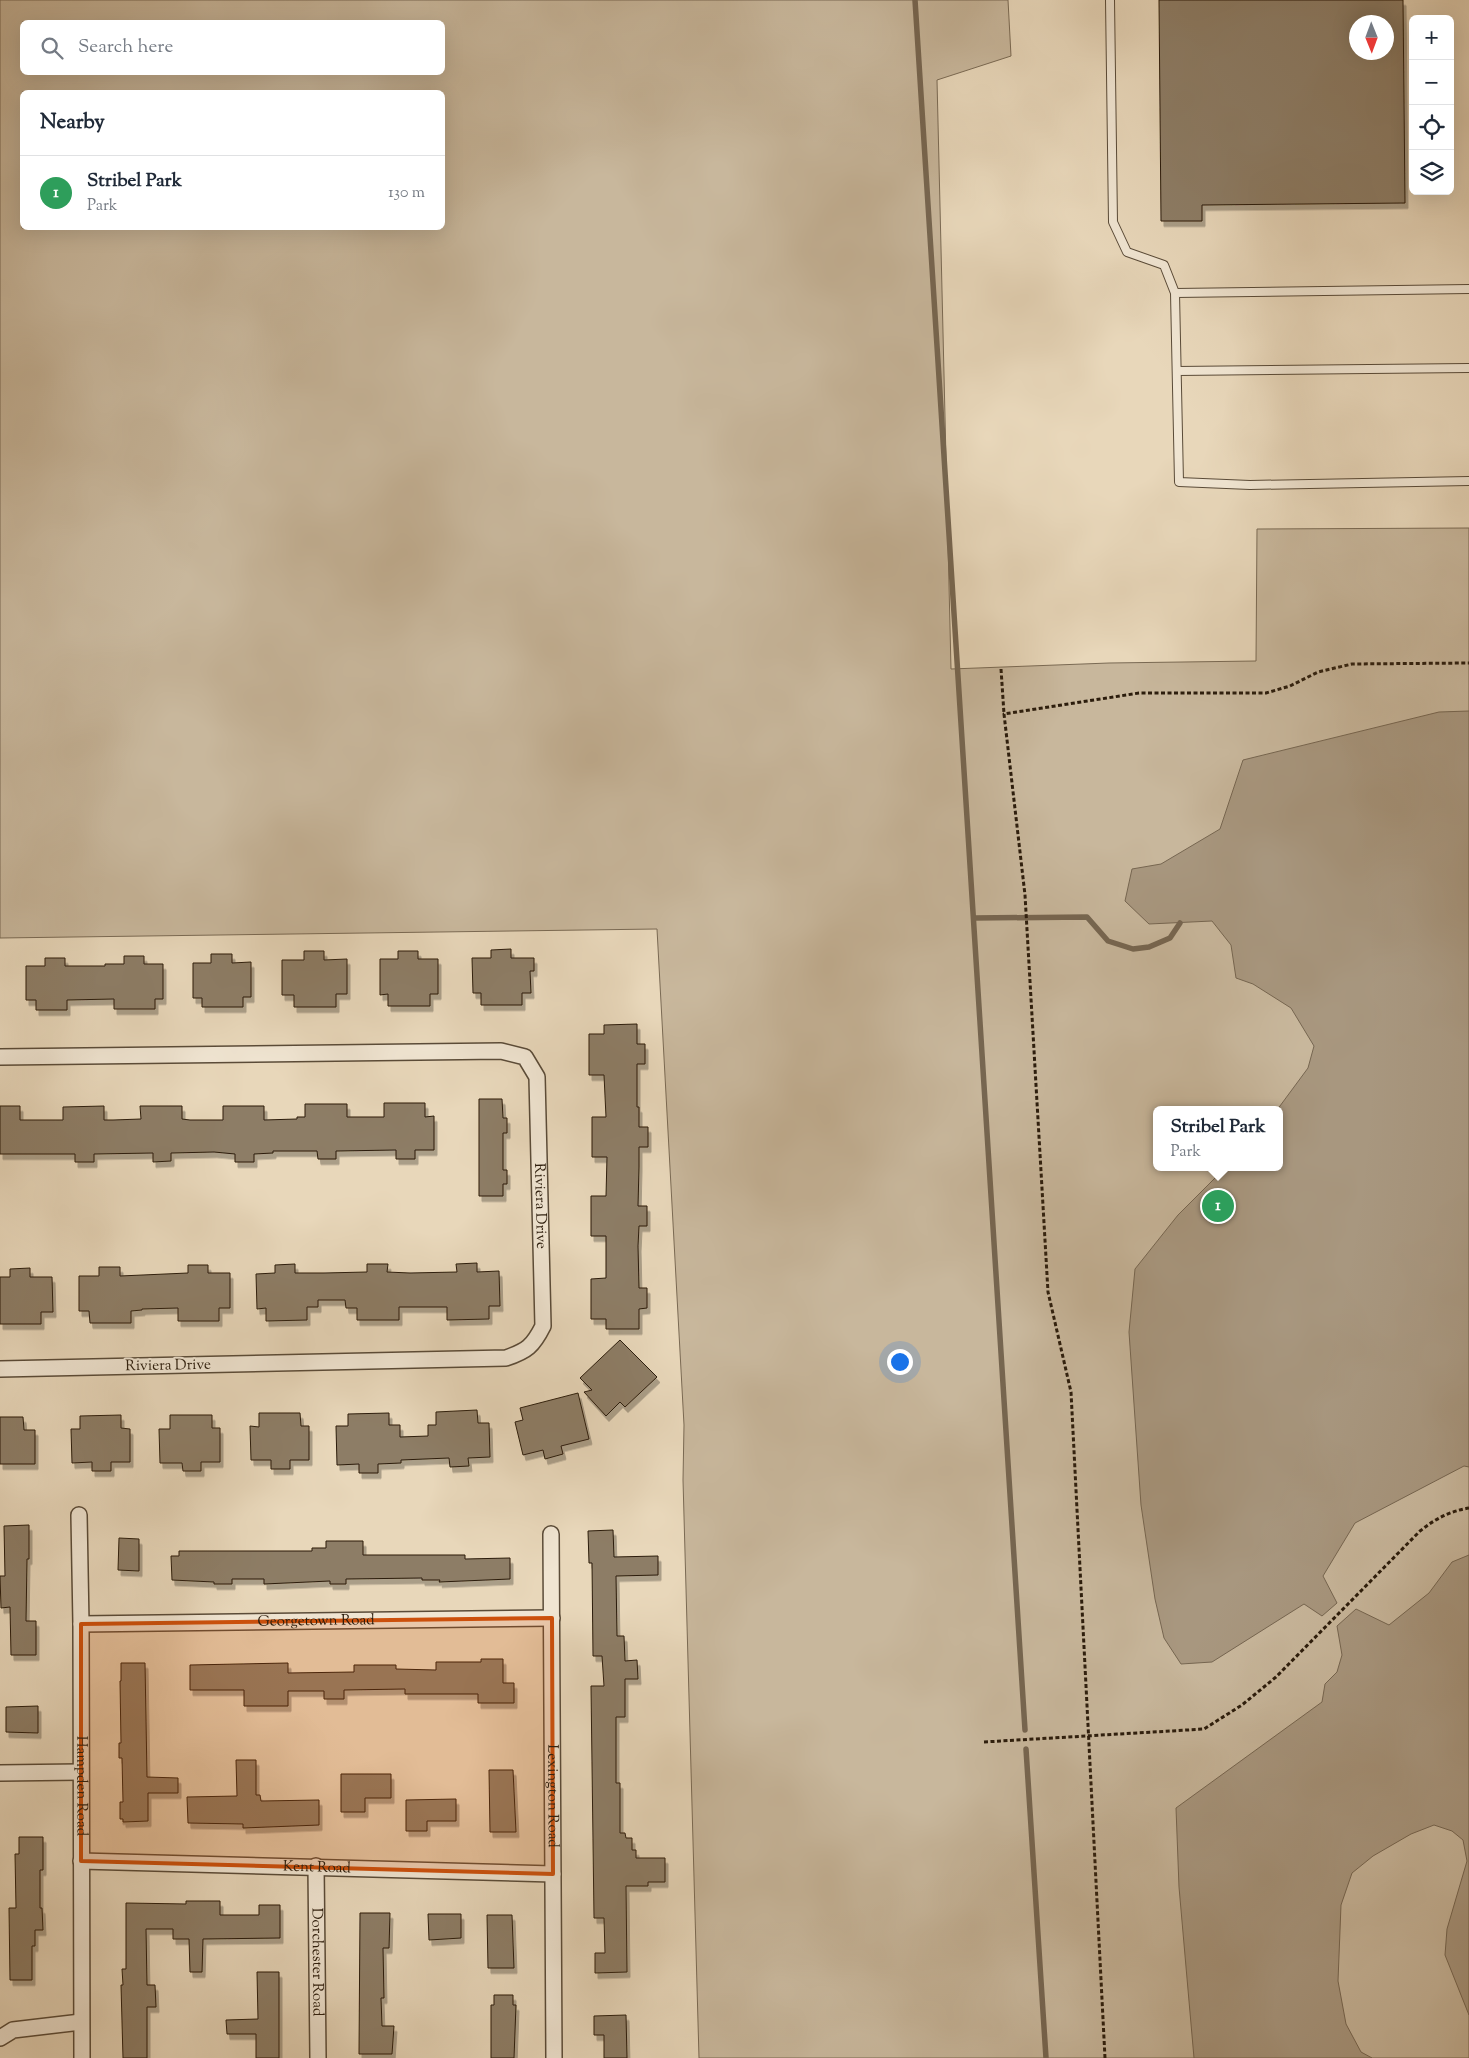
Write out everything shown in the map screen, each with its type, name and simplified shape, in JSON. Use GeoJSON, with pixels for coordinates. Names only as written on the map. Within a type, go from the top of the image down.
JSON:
{"type":"FeatureCollection","features":[{"type":"Feature","properties":{"kind":"street","name":"Riviera Drive"},"geometry":{"type":"LineString","coordinates":[[0,1057],[501,1051],[525,1057],[537,1077],[543,1326],[535,1343],[522,1352],[506,1358],[0,1369]]}},
{"type":"Feature","properties":{"kind":"street","name":"Hampden Road"},"geometry":{"type":"LineString","coordinates":[[78,1515],[81,1624],[82,2058]]}},
{"type":"Feature","properties":{"kind":"street","name":"Lexington Road"},"geometry":{"type":"LineString","coordinates":[[551,1534],[554,2058]]}},
{"type":"Feature","properties":{"kind":"street","name":"Georgetown Road"},"geometry":{"type":"LineString","coordinates":[[81,1624],[552,1618]]}},
{"type":"Feature","properties":{"kind":"street"},"geometry":{"type":"LineString","coordinates":[[0,1773],[80,1772]]}},
{"type":"Feature","properties":{"kind":"street","name":"Kent Road"},"geometry":{"type":"LineString","coordinates":[[81,1861],[553,1874]]}},
{"type":"Feature","properties":{"kind":"street","name":"Dorchester Road"},"geometry":{"type":"LineString","coordinates":[[316,1866],[318,2058]]}},
{"type":"Feature","properties":{"kind":"street"},"geometry":{"type":"LineString","coordinates":[[0,2038],[13,2030],[81,2022]]}},
{"type":"Feature","properties":{"kind":"lane"},"geometry":{"type":"LineString","coordinates":[[1110,0],[1113,222],[1127,252],[1164,265],[1175,293],[1179,482],[1250,485],[1469,480]]}},
{"type":"Feature","properties":{"kind":"lane"},"geometry":{"type":"LineString","coordinates":[[1175,293],[1469,289]]}},
{"type":"Feature","properties":{"kind":"lane"},"geometry":{"type":"LineString","coordinates":[[1177,371],[1469,368]]}},
{"type":"Feature","properties":{"kind":"path"},"geometry":{"type":"LineString","coordinates":[[1004,714],[1139,693],[1266,693],[1290,686],[1318,672],[1352,664],[1469,663]]}},
{"type":"Feature","properties":{"kind":"path"},"geometry":{"type":"LineString","coordinates":[[1001,669],[1004,714],[1025,895],[1048,1292],[1071,1392],[1105,2058]]}},
{"type":"Feature","properties":{"kind":"path"},"geometry":{"type":"LineString","coordinates":[[984,1742],[1088,1737],[1204,1728],[1242,1705],[1276,1677],[1420,1530],[1435,1520],[1458,1510],[1469,1508]]}},
{"type":"Feature","properties":{"kind":"highlighted area"},"geometry":{"type":"Polygon","coordinates":[[[552,1618],[553,1874],[81,1861],[81,1624],[552,1618]]]}},
{"type":"Feature","properties":{"kind":"shaded area"},"geometry":{"type":"Polygon","coordinates":[[[0,0],[1008,0],[1011,56],[937,80],[951,669],[1109,663],[1256,661],[1257,529],[1469,528],[1469,2058],[699,2058],[683,1480],[684,1425],[657,929],[0,938],[0,0]]]}},
{"type":"Feature","properties":{"kind":"shaded area"},"geometry":{"type":"Polygon","coordinates":[[[1469,711],[1469,1467],[1464,1466],[1355,1523],[1323,1576],[1337,1603],[1322,1616],[1304,1604],[1212,1662],[1181,1664],[1164,1638],[1155,1599],[1141,1505],[1129,1332],[1135,1269],[1178,1215],[1222,1171],[1283,1171],[1283,1106],[1280,1106],[1308,1068],[1314,1046],[1291,1008],[1253,984],[1236,978],[1231,945],[1212,921],[1149,924],[1125,901],[1132,869],[1161,864],[1220,829],[1243,760],[1439,712],[1469,711]]]}},
{"type":"Feature","properties":{"kind":"shaded area"},"geometry":{"type":"Polygon","coordinates":[[[1469,1555],[1469,2015],[1445,1955],[1447,1929],[1467,1861],[1463,1840],[1452,1831],[1434,1825],[1411,1834],[1373,1856],[1352,1873],[1341,1905],[1338,1981],[1346,2024],[1361,2052],[1372,2058],[1194,2058],[1179,1887],[1176,1808],[1322,1702],[1325,1684],[1337,1672],[1342,1655],[1337,1626],[1356,1609],[1389,1625],[1429,1593],[1452,1562],[1469,1555]]]}},
{"type":"Feature","properties":{"kind":"building"},"geometry":{"type":"Polygon","coordinates":[[[1159,0],[1403,0],[1405,203],[1202,205],[1202,221],[1161,221],[1159,0]]]}},
{"type":"Feature","properties":{"kind":"building"},"geometry":{"type":"Polygon","coordinates":[[[511,949],[511,958],[534,958],[534,971],[530,971],[531,993],[522,993],[522,1005],[481,1005],[481,993],[473,993],[472,958],[491,958],[491,950],[511,949]]]}},
{"type":"Feature","properties":{"kind":"building"},"geometry":{"type":"Polygon","coordinates":[[[304,951],[324,951],[324,960],[347,959],[347,994],[336,994],[336,1007],[294,1007],[294,995],[282,995],[282,960],[304,960],[304,951]]]}},
{"type":"Feature","properties":{"kind":"building"},"geometry":{"type":"Polygon","coordinates":[[[398,951],[418,951],[418,959],[438,959],[438,994],[430,994],[430,1006],[388,1006],[388,994],[380,995],[380,959],[398,959],[398,951]]]}},
{"type":"Feature","properties":{"kind":"building"},"geometry":{"type":"Polygon","coordinates":[[[211,954],[232,954],[232,963],[251,962],[251,997],[243,997],[243,1007],[202,1007],[202,998],[193,998],[193,963],[211,963],[211,954]]]}},
{"type":"Feature","properties":{"kind":"building"},"geometry":{"type":"Polygon","coordinates":[[[124,956],[144,956],[144,964],[163,964],[163,999],[155,999],[155,1009],[114,1009],[114,999],[67,1000],[67,1010],[36,1010],[36,1000],[26,1000],[26,966],[45,966],[45,958],[65,958],[65,966],[105,966],[105,964],[124,964],[124,956]]]}},
{"type":"Feature","properties":{"kind":"building"},"geometry":{"type":"Polygon","coordinates":[[[637,1024],[637,1044],[645,1044],[645,1064],[637,1064],[639,1127],[648,1127],[648,1147],[639,1147],[638,1206],[647,1206],[647,1226],[639,1226],[638,1246],[639,1288],[647,1288],[647,1308],[639,1309],[639,1329],[606,1329],[606,1319],[591,1319],[591,1279],[606,1278],[606,1236],[591,1236],[591,1196],[606,1196],[607,1157],[592,1157],[592,1117],[606,1117],[604,1075],[589,1075],[589,1034],[604,1034],[604,1025],[637,1024]]]}},
{"type":"Feature","properties":{"kind":"building"},"geometry":{"type":"Polygon","coordinates":[[[479,1099],[502,1099],[503,1118],[507,1118],[507,1133],[503,1133],[503,1170],[507,1170],[507,1184],[503,1184],[503,1196],[479,1196],[479,1099]]]}},
{"type":"Feature","properties":{"kind":"building"},"geometry":{"type":"Polygon","coordinates":[[[384,1103],[425,1103],[425,1117],[434,1116],[434,1150],[415,1150],[415,1159],[396,1159],[396,1150],[336,1151],[336,1159],[318,1159],[317,1151],[273,1151],[273,1153],[254,1154],[254,1162],[235,1162],[235,1154],[214,1152],[171,1153],[171,1161],[153,1162],[153,1153],[94,1154],[94,1162],[75,1162],[75,1154],[0,1154],[0,1106],[20,1106],[20,1120],[63,1120],[63,1107],[104,1106],[104,1120],[141,1119],[140,1106],[182,1106],[182,1119],[223,1120],[223,1106],[264,1106],[264,1120],[305,1117],[305,1104],[347,1104],[347,1117],[384,1117],[384,1103]]]}},
{"type":"Feature","properties":{"kind":"building"},"geometry":{"type":"Polygon","coordinates":[[[477,1263],[477,1272],[499,1271],[500,1306],[489,1306],[489,1319],[447,1320],[447,1307],[399,1307],[399,1320],[357,1320],[357,1308],[346,1308],[345,1300],[318,1300],[318,1307],[307,1307],[307,1320],[266,1321],[266,1308],[257,1309],[256,1274],[275,1273],[275,1265],[295,1264],[295,1273],[324,1273],[367,1272],[367,1264],[388,1264],[387,1272],[410,1273],[457,1272],[456,1264],[477,1263]]]}},
{"type":"Feature","properties":{"kind":"building"},"geometry":{"type":"Polygon","coordinates":[[[188,1265],[208,1265],[208,1273],[230,1273],[230,1308],[219,1308],[219,1321],[178,1321],[178,1308],[131,1311],[131,1323],[90,1323],[89,1311],[79,1311],[79,1276],[99,1276],[99,1267],[120,1267],[120,1276],[188,1273],[188,1265]]]}},
{"type":"Feature","properties":{"kind":"building"},"geometry":{"type":"Polygon","coordinates":[[[30,1268],[30,1277],[52,1277],[53,1312],[41,1312],[41,1324],[0,1324],[0,1277],[10,1277],[10,1269],[30,1268]]]}},
{"type":"Feature","properties":{"kind":"building"},"geometry":{"type":"Polygon","coordinates":[[[620,1340],[657,1377],[625,1407],[620,1402],[606,1416],[584,1392],[592,1390],[580,1378],[620,1340]]]}},
{"type":"Feature","properties":{"kind":"building"},"geometry":{"type":"Polygon","coordinates":[[[578,1393],[589,1439],[561,1446],[563,1454],[545,1459],[543,1450],[523,1455],[515,1422],[523,1420],[520,1408],[578,1393]]]}},
{"type":"Feature","properties":{"kind":"building"},"geometry":{"type":"Polygon","coordinates":[[[477,1410],[478,1423],[489,1423],[490,1457],[468,1458],[469,1466],[450,1467],[449,1458],[401,1460],[401,1463],[378,1464],[378,1473],[359,1473],[359,1464],[337,1465],[336,1426],[348,1426],[348,1414],[389,1413],[389,1425],[400,1425],[400,1437],[428,1436],[428,1425],[436,1425],[436,1412],[477,1410]]]}},
{"type":"Feature","properties":{"kind":"building"},"geometry":{"type":"Polygon","coordinates":[[[259,1413],[300,1413],[301,1426],[309,1426],[309,1460],[290,1460],[290,1469],[271,1469],[271,1460],[251,1460],[250,1426],[259,1427],[259,1413]]]}},
{"type":"Feature","properties":{"kind":"building"},"geometry":{"type":"Polygon","coordinates":[[[121,1415],[121,1428],[130,1429],[130,1462],[111,1462],[111,1471],[92,1471],[92,1462],[72,1463],[71,1429],[80,1429],[80,1416],[121,1415]]]}},
{"type":"Feature","properties":{"kind":"building"},"geometry":{"type":"Polygon","coordinates":[[[170,1415],[212,1415],[212,1428],[220,1428],[220,1462],[201,1462],[201,1471],[183,1471],[182,1463],[160,1463],[159,1429],[170,1429],[170,1415]]]}},
{"type":"Feature","properties":{"kind":"building"},"geometry":{"type":"Polygon","coordinates":[[[0,1417],[23,1417],[24,1430],[35,1430],[35,1464],[0,1464],[0,1417]]]}},
{"type":"Feature","properties":{"kind":"building"},"geometry":{"type":"Polygon","coordinates":[[[29,1525],[26,1621],[36,1621],[36,1655],[11,1655],[10,1607],[1,1608],[0,1576],[5,1576],[4,1526],[29,1525]]]}},
{"type":"Feature","properties":{"kind":"building"},"geometry":{"type":"Polygon","coordinates":[[[613,1530],[614,1557],[658,1556],[658,1575],[616,1576],[617,1636],[624,1636],[625,1661],[637,1660],[638,1679],[625,1679],[625,1717],[616,1717],[616,1783],[620,1783],[620,1833],[625,1833],[626,1838],[632,1838],[632,1850],[636,1850],[636,1858],[665,1858],[665,1882],[648,1882],[648,1886],[626,1886],[627,1972],[595,1973],[595,1953],[605,1953],[604,1918],[594,1918],[591,1686],[604,1686],[602,1656],[593,1656],[592,1563],[589,1563],[588,1531],[613,1530]]]}},
{"type":"Feature","properties":{"kind":"building"},"geometry":{"type":"Polygon","coordinates":[[[119,1538],[139,1539],[139,1571],[118,1570],[119,1538]]]}},
{"type":"Feature","properties":{"kind":"building"},"geometry":{"type":"Polygon","coordinates":[[[326,1541],[363,1541],[363,1555],[465,1555],[465,1559],[510,1558],[510,1579],[439,1582],[440,1580],[422,1580],[422,1578],[346,1579],[346,1584],[330,1584],[330,1581],[264,1584],[264,1579],[232,1579],[232,1584],[172,1580],[171,1556],[179,1556],[179,1551],[312,1551],[312,1548],[326,1548],[326,1541]]]}},
{"type":"Feature","properties":{"kind":"building"},"geometry":{"type":"Polygon","coordinates":[[[481,1659],[503,1659],[503,1683],[514,1683],[514,1703],[478,1703],[478,1694],[405,1694],[405,1689],[344,1690],[344,1699],[324,1699],[324,1691],[288,1691],[288,1706],[244,1706],[244,1690],[190,1690],[190,1665],[288,1663],[288,1673],[354,1672],[354,1665],[396,1665],[396,1669],[436,1670],[436,1662],[481,1662],[481,1659]]]}},
{"type":"Feature","properties":{"kind":"building"},"geometry":{"type":"Polygon","coordinates":[[[121,1663],[145,1663],[147,1777],[178,1778],[178,1793],[148,1793],[148,1821],[123,1822],[123,1819],[120,1819],[120,1802],[123,1802],[122,1758],[119,1758],[119,1743],[121,1743],[121,1663]]]}},
{"type":"Feature","properties":{"kind":"building"},"geometry":{"type":"Polygon","coordinates":[[[38,1706],[38,1733],[6,1732],[6,1707],[38,1706]]]}},
{"type":"Feature","properties":{"kind":"building"},"geometry":{"type":"Polygon","coordinates":[[[236,1760],[256,1760],[256,1795],[260,1795],[261,1801],[319,1800],[319,1825],[243,1828],[243,1824],[188,1823],[187,1797],[237,1796],[236,1760]]]}},
{"type":"Feature","properties":{"kind":"building"},"geometry":{"type":"Polygon","coordinates":[[[489,1770],[513,1770],[516,1832],[490,1832],[489,1770]]]}},
{"type":"Feature","properties":{"kind":"building"},"geometry":{"type":"Polygon","coordinates":[[[341,1774],[391,1774],[391,1798],[365,1798],[365,1812],[341,1812],[341,1774]]]}},
{"type":"Feature","properties":{"kind":"building"},"geometry":{"type":"Polygon","coordinates":[[[456,1799],[456,1821],[427,1821],[427,1831],[406,1831],[406,1800],[456,1799]]]}},
{"type":"Feature","properties":{"kind":"building"},"geometry":{"type":"Polygon","coordinates":[[[19,1837],[43,1837],[43,1870],[40,1870],[40,1908],[42,1908],[43,1930],[35,1930],[35,1946],[32,1946],[32,1980],[10,1980],[9,1908],[16,1908],[15,1854],[19,1854],[19,1837]]]}},
{"type":"Feature","properties":{"kind":"building"},"geometry":{"type":"Polygon","coordinates":[[[186,1901],[220,1901],[220,1915],[259,1915],[259,1905],[280,1905],[280,1938],[203,1939],[202,1972],[190,1972],[189,1939],[173,1939],[173,1929],[146,1929],[147,1985],[155,1985],[156,2007],[147,2007],[147,2058],[123,2058],[121,1985],[123,1985],[122,1969],[126,1969],[126,1903],[186,1904],[186,1901]]]}},
{"type":"Feature","properties":{"kind":"building"},"geometry":{"type":"Polygon","coordinates":[[[360,1913],[390,1913],[389,1948],[383,1948],[384,1998],[381,1998],[382,2026],[394,2026],[392,2054],[359,2054],[360,1913]]]}},
{"type":"Feature","properties":{"kind":"building"},"geometry":{"type":"Polygon","coordinates":[[[428,1914],[461,1914],[461,1938],[429,1940],[428,1914]]]}},
{"type":"Feature","properties":{"kind":"building"},"geometry":{"type":"Polygon","coordinates":[[[487,1915],[512,1915],[514,1968],[488,1968],[487,1915]]]}},
{"type":"Feature","properties":{"kind":"building"},"geometry":{"type":"Polygon","coordinates":[[[257,1972],[279,1972],[279,2058],[256,2058],[256,2034],[227,2034],[226,2020],[258,2019],[257,1972]]]}},
{"type":"Feature","properties":{"kind":"building"},"geometry":{"type":"Polygon","coordinates":[[[494,1995],[513,1995],[513,2005],[516,2005],[514,2058],[491,2058],[491,2005],[494,2005],[494,1995]]]}},
{"type":"Feature","properties":{"kind":"building"},"geometry":{"type":"Polygon","coordinates":[[[626,2015],[627,2058],[604,2058],[604,2035],[594,2035],[594,2016],[626,2015]]]}},
{"type":"Feature","properties":{"kind":"waterway"},"geometry":{"type":"LineString","coordinates":[[915,0],[1025,1730]]}},
{"type":"Feature","properties":{"kind":"waterway"},"geometry":{"type":"LineString","coordinates":[[974,918],[1087,917],[1108,941],[1133,949],[1149,947],[1170,938],[1180,923]]}},
{"type":"Feature","properties":{"kind":"waterway"},"geometry":{"type":"LineString","coordinates":[[1026,1749],[1046,2058]]}},
{"type":"Feature","properties":{"kind":"place","name":"Stribel Park"},"geometry":{"type":"Point","coordinates":[1218,1206]}}]}
